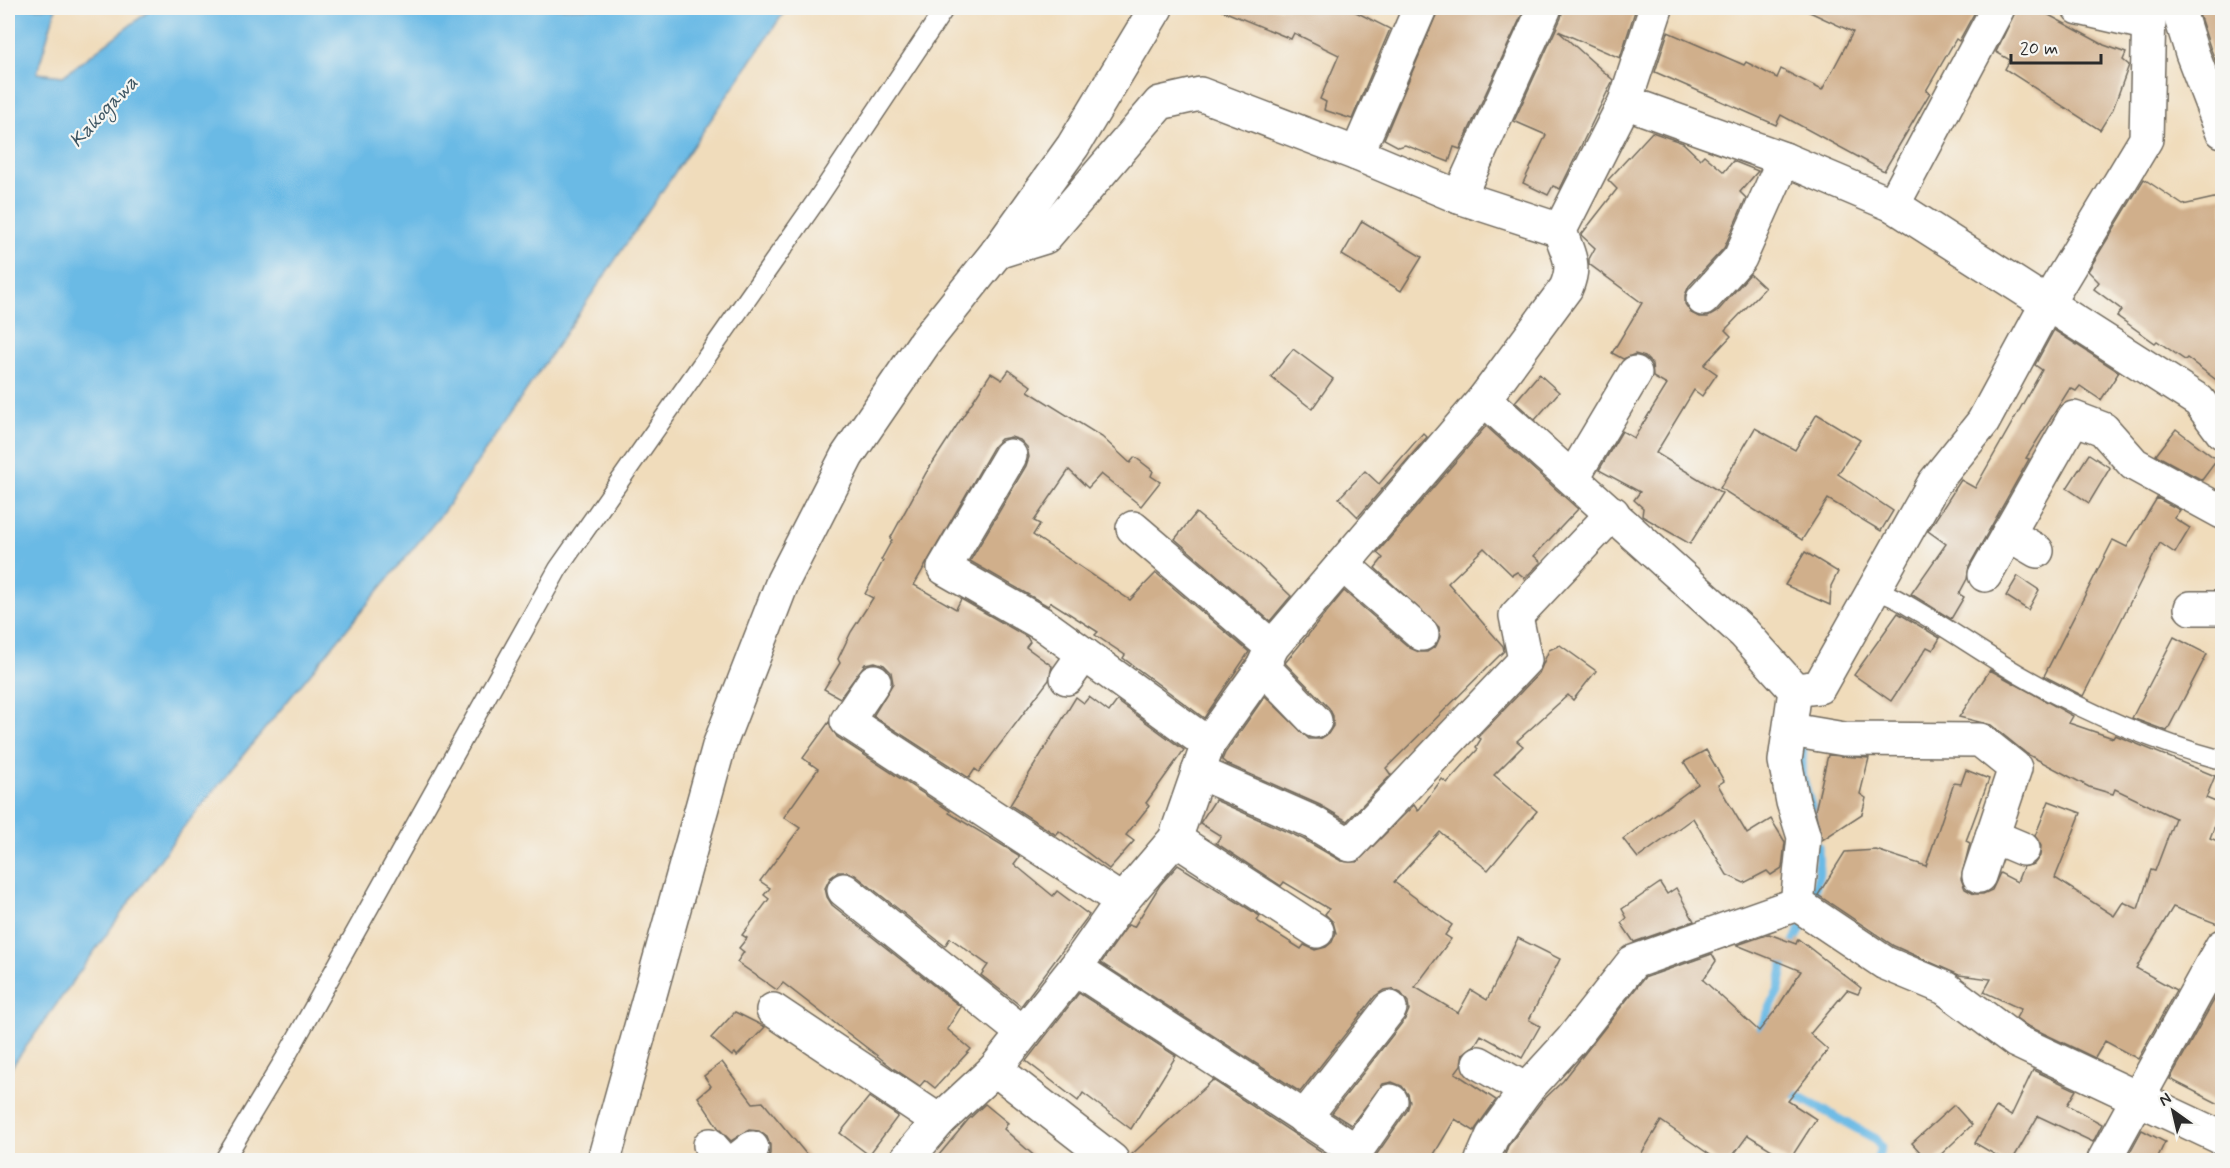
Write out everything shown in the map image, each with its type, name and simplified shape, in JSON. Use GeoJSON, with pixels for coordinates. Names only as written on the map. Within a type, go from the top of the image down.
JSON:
{"type":"FeatureCollection","features":[{"type":"Feature","properties":{"kind":"street"},"geometry":{"type":"LineString","coordinates":[[604,1161],[718,746],[783,581],[847,456],[925,342],[997,252],[1073,146],[1156,8]]}},
{"type":"Feature","properties":{"kind":"street"},"geometry":{"type":"LineString","coordinates":[[1357,154],[1420,8]]}},
{"type":"Feature","properties":{"kind":"street"},"geometry":{"type":"LineString","coordinates":[[906,1161],[939,1121],[995,1069],[1022,1032],[1075,968],[1122,901],[1175,839],[1203,758],[1267,657],[1484,399],[1566,288],[1572,275],[1571,259],[1560,230],[1625,102],[1656,8]]}},
{"type":"Feature","properties":{"kind":"street"},"geometry":{"type":"LineString","coordinates":[[1893,205],[1998,8]]}},
{"type":"Feature","properties":{"kind":"street"},"geometry":{"type":"LineString","coordinates":[[1795,690],[1819,687],[1935,483],[1983,422],[2048,302],[2146,139],[2149,16],[2079,8]]}},
{"type":"Feature","properties":{"kind":"street"},"geometry":{"type":"LineString","coordinates":[[2178,8],[2192,53],[2223,131]]}},
{"type":"Feature","properties":{"kind":"street"},"geometry":{"type":"LineString","coordinates":[[1459,197],[1544,10]]}},
{"type":"Feature","properties":{"kind":"street"},"geometry":{"type":"LineString","coordinates":[[997,252],[1045,237],[1160,103],[1200,94],[1357,154],[1459,197],[1560,230]]}},
{"type":"Feature","properties":{"kind":"street"},"geometry":{"type":"LineString","coordinates":[[1625,102],[1784,159],[1893,205],[2199,400],[2223,432]]}},
{"type":"Feature","properties":{"kind":"street"},"geometry":{"type":"LineString","coordinates":[[1703,299],[1740,258],[1784,159]]}},
{"type":"Feature","properties":{"kind":"street"},"geometry":{"type":"LineString","coordinates":[[1573,477],[1635,373]]}},
{"type":"Feature","properties":{"kind":"street"},"geometry":{"type":"LineString","coordinates":[[1484,399],[1744,633],[1795,690],[1785,761],[1793,802],[1804,837],[1797,904]]}},
{"type":"Feature","properties":{"kind":"street"},"geometry":{"type":"LineString","coordinates":[[1984,575],[2074,418],[2103,429],[2133,464],[2223,512]]}},
{"type":"Feature","properties":{"kind":"street"},"geometry":{"type":"LineString","coordinates":[[1010,456],[944,568],[1044,625],[1075,666],[1203,758],[1350,845],[1524,660],[1516,616],[1613,513]]}},
{"type":"Feature","properties":{"kind":"street"},"geometry":{"type":"LineString","coordinates":[[1148,530],[1267,657],[1315,721]]}},
{"type":"Feature","properties":{"kind":"street"},"geometry":{"type":"LineString","coordinates":[[2008,534],[2037,551]]}},
{"type":"Feature","properties":{"kind":"street"},"geometry":{"type":"LineString","coordinates":[[1343,565],[1422,634]]}},
{"type":"Feature","properties":{"kind":"street"},"geometry":{"type":"LineString","coordinates":[[874,681],[836,716],[983,796],[1122,901]]}},
{"type":"Feature","properties":{"kind":"street"},"geometry":{"type":"LineString","coordinates":[[1791,730],[1844,739],[1980,740],[2014,768],[1979,876]]}},
{"type":"Feature","properties":{"kind":"street"},"geometry":{"type":"LineString","coordinates":[[1992,836],[2023,849]]}},
{"type":"Feature","properties":{"kind":"street"},"geometry":{"type":"LineString","coordinates":[[1175,839],[1317,931]]}},
{"type":"Feature","properties":{"kind":"street"},"geometry":{"type":"LineString","coordinates":[[843,890],[1022,1032]]}},
{"type":"Feature","properties":{"kind":"street"},"geometry":{"type":"LineString","coordinates":[[1482,1161],[1492,1137],[1526,1090],[1571,1041],[1633,962],[1797,904]]}},
{"type":"Feature","properties":{"kind":"street"},"geometry":{"type":"LineString","coordinates":[[1797,904],[1886,963],[1944,988],[2016,1041],[2223,1138]]}},
{"type":"Feature","properties":{"kind":"street"},"geometry":{"type":"LineString","coordinates":[[2104,1161],[2223,946]]}},
{"type":"Feature","properties":{"kind":"street"},"geometry":{"type":"LineString","coordinates":[[1075,968],[1356,1152],[1391,1101]]}},
{"type":"Feature","properties":{"kind":"street"},"geometry":{"type":"LineString","coordinates":[[1305,1118],[1390,1008]]}},
{"type":"Feature","properties":{"kind":"street"},"geometry":{"type":"LineString","coordinates":[[773,1010],[939,1121]]}},
{"type":"Feature","properties":{"kind":"street"},"geometry":{"type":"LineString","coordinates":[[1479,1063],[1526,1090]]}},
{"type":"Feature","properties":{"kind":"street"},"geometry":{"type":"LineString","coordinates":[[995,1069],[1112,1161]]}},
{"type":"Feature","properties":{"kind":"lane"},"geometry":{"type":"LineString","coordinates":[[224,1161],[293,1045],[558,569],[818,198],[945,8]]}},
{"type":"Feature","properties":{"kind":"lane"},"geometry":{"type":"LineString","coordinates":[[1874,591],[1883,592],[2020,674],[2114,724],[2168,746],[2223,760]]}},
{"type":"Feature","properties":{"kind":"water","name":"Kakogawa"},"geometry":{"type":"Polygon","coordinates":[[[8,8],[56,8],[37,73],[63,76],[153,8],[787,8],[444,511],[179,833],[8,1072],[8,8]]]}},
{"type":"Feature","properties":{"kind":"building"},"geometry":{"type":"Polygon","coordinates":[[[1216,8],[1348,8],[1390,29],[1352,119],[1324,110],[1326,102],[1320,99],[1339,55],[1294,33],[1291,39],[1216,8]]]}},
{"type":"Feature","properties":{"kind":"building"},"geometry":{"type":"Polygon","coordinates":[[[1439,8],[1525,8],[1460,149],[1454,147],[1449,162],[1405,145],[1399,147],[1384,139],[1439,8]]]}},
{"type":"Feature","properties":{"kind":"building"},"geometry":{"type":"Polygon","coordinates":[[[1563,8],[1636,8],[1620,58],[1558,31],[1613,80],[1560,189],[1553,186],[1548,195],[1523,183],[1546,135],[1514,121],[1561,18],[1563,8]]]}},
{"type":"Feature","properties":{"kind":"building"},"geometry":{"type":"Polygon","coordinates":[[[1801,8],[1977,8],[1959,41],[1956,39],[1926,91],[1930,93],[1884,171],[1781,115],[1776,125],[1655,72],[1668,32],[1744,65],[1746,62],[1777,78],[1781,69],[1822,90],[1853,32],[1801,8]]]}},
{"type":"Feature","properties":{"kind":"building"},"geometry":{"type":"Polygon","coordinates":[[[2017,8],[2036,8],[2104,45],[2126,53],[2123,60],[2129,65],[2113,109],[2100,130],[2005,69],[2010,60],[1996,52],[2017,8]]]}},
{"type":"Feature","properties":{"kind":"building"},"geometry":{"type":"Polygon","coordinates":[[[2197,8],[2223,8],[2223,80],[2210,47],[2197,8]]]}},
{"type":"Feature","properties":{"kind":"building"},"geometry":{"type":"Polygon","coordinates":[[[1652,132],[1683,143],[1700,159],[1704,155],[1724,172],[1733,161],[1758,171],[1740,192],[1746,198],[1724,248],[1689,286],[1685,295],[1685,304],[1691,313],[1699,317],[1708,317],[1717,312],[1750,274],[1765,288],[1725,330],[1731,336],[1704,365],[1717,374],[1702,396],[1694,390],[1656,453],[1722,493],[1690,544],[1642,516],[1643,508],[1634,500],[1640,492],[1599,470],[1622,431],[1634,438],[1667,385],[1653,377],[1652,364],[1645,357],[1635,354],[1623,359],[1612,353],[1642,303],[1589,264],[1595,248],[1581,235],[1617,189],[1608,180],[1652,132]]]}},
{"type":"Feature","properties":{"kind":"building"},"geometry":{"type":"Polygon","coordinates":[[[2144,179],[2183,205],[2223,196],[2223,385],[2187,358],[2185,360],[2157,341],[2155,343],[2117,316],[2122,310],[2094,289],[2099,282],[2088,271],[2144,179]]]}},
{"type":"Feature","properties":{"kind":"building"},"geometry":{"type":"Polygon","coordinates":[[[1362,221],[1422,257],[1401,291],[1342,255],[1362,221]]]}},
{"type":"Feature","properties":{"kind":"building"},"geometry":{"type":"Polygon","coordinates":[[[2054,330],[2119,372],[2101,400],[2080,386],[2076,391],[2070,388],[2026,458],[2029,459],[1969,566],[1967,579],[1959,594],[1964,597],[1951,619],[1911,594],[1946,544],[1928,531],[1961,480],[1975,488],[2042,370],[2035,365],[2054,330]]]}},
{"type":"Feature","properties":{"kind":"building"},"geometry":{"type":"Polygon","coordinates":[[[1293,349],[1333,379],[1312,409],[1271,377],[1293,349]]]}},
{"type":"Feature","properties":{"kind":"building"},"geometry":{"type":"Polygon","coordinates":[[[1009,370],[1031,386],[1028,391],[1102,437],[1130,463],[1135,457],[1153,471],[1151,476],[1160,482],[1141,506],[1101,474],[1088,488],[1069,470],[1034,521],[1040,524],[1033,535],[1130,600],[1156,573],[1249,652],[1204,718],[1123,658],[1125,655],[1095,635],[1098,632],[1051,602],[1048,606],[970,561],[1026,466],[1029,457],[1027,447],[1020,440],[1011,437],[1001,439],[994,446],[914,585],[956,609],[961,599],[1027,637],[1030,642],[1026,647],[1052,666],[1049,680],[979,772],[975,769],[969,778],[873,716],[893,683],[891,672],[884,665],[875,662],[865,664],[840,698],[824,689],[840,663],[838,659],[851,632],[873,598],[865,594],[883,561],[881,560],[892,540],[890,539],[926,473],[991,373],[1002,380],[1009,370]]]}},
{"type":"Feature","properties":{"kind":"building"},"geometry":{"type":"Polygon","coordinates":[[[1539,374],[1559,392],[1535,420],[1515,402],[1539,374]]]}},
{"type":"Feature","properties":{"kind":"building"},"geometry":{"type":"Polygon","coordinates":[[[1817,414],[1860,440],[1838,474],[1893,511],[1881,531],[1828,499],[1802,540],[1720,488],[1755,428],[1795,450],[1817,414]]]}},
{"type":"Feature","properties":{"kind":"building"},"geometry":{"type":"Polygon","coordinates":[[[1486,426],[1578,509],[1534,556],[1541,562],[1525,578],[1517,572],[1512,575],[1484,548],[1448,583],[1503,646],[1504,651],[1386,768],[1391,775],[1347,821],[1320,805],[1227,764],[1222,760],[1225,753],[1265,696],[1309,739],[1320,739],[1328,734],[1333,726],[1333,716],[1329,708],[1285,663],[1344,591],[1410,648],[1419,652],[1427,652],[1436,646],[1440,637],[1439,627],[1375,568],[1383,558],[1377,553],[1486,426]]]}},
{"type":"Feature","properties":{"kind":"building"},"geometry":{"type":"Polygon","coordinates":[[[2176,429],[2217,460],[2202,480],[2156,455],[2176,429]]]}},
{"type":"Feature","properties":{"kind":"building"},"geometry":{"type":"Polygon","coordinates":[[[1423,433],[1427,437],[1358,517],[1339,498],[1365,471],[1379,484],[1423,433]]]}},
{"type":"Feature","properties":{"kind":"building"},"geometry":{"type":"Polygon","coordinates":[[[2089,454],[2110,468],[2089,503],[2067,488],[2089,454]]]}},
{"type":"Feature","properties":{"kind":"building"},"geometry":{"type":"Polygon","coordinates":[[[2157,498],[2180,510],[2174,518],[2190,528],[2175,553],[2160,543],[2083,696],[2044,676],[2113,540],[2127,547],[2157,498]]]}},
{"type":"Feature","properties":{"kind":"building"},"geometry":{"type":"Polygon","coordinates":[[[1196,513],[1251,558],[1291,596],[1270,621],[1175,539],[1196,513]]]}},
{"type":"Feature","properties":{"kind":"building"},"geometry":{"type":"Polygon","coordinates":[[[1805,552],[1838,572],[1831,586],[1830,605],[1785,585],[1805,552]]]}},
{"type":"Feature","properties":{"kind":"building"},"geometry":{"type":"Polygon","coordinates":[[[2018,576],[2039,590],[2028,610],[2006,596],[2018,576]]]}},
{"type":"Feature","properties":{"kind":"building"},"geometry":{"type":"Polygon","coordinates":[[[1898,613],[1940,638],[1933,650],[1927,647],[1891,701],[1854,675],[1898,613]]]}},
{"type":"Feature","properties":{"kind":"building"},"geometry":{"type":"Polygon","coordinates":[[[2174,637],[2207,654],[2167,731],[2132,718],[2174,637]]]}},
{"type":"Feature","properties":{"kind":"building"},"geometry":{"type":"Polygon","coordinates":[[[1560,645],[1596,671],[1573,700],[1568,695],[1517,741],[1523,746],[1494,775],[1537,811],[1488,870],[1440,832],[1394,882],[1452,925],[1445,935],[1451,939],[1415,987],[1458,1013],[1471,990],[1487,1000],[1518,938],[1560,959],[1529,1020],[1540,1026],[1522,1058],[1481,1035],[1475,1045],[1463,1054],[1461,1065],[1455,1073],[1496,1100],[1474,1131],[1455,1119],[1430,1161],[1372,1161],[1407,1111],[1410,1102],[1402,1086],[1392,1082],[1383,1084],[1351,1125],[1332,1113],[1405,1019],[1409,1010],[1408,1002],[1401,993],[1392,989],[1384,990],[1375,996],[1300,1092],[1101,963],[1128,925],[1134,927],[1160,885],[1178,865],[1260,916],[1257,921],[1301,949],[1304,945],[1315,950],[1326,947],[1332,942],[1336,933],[1333,922],[1325,914],[1329,909],[1284,882],[1281,886],[1216,843],[1221,836],[1200,823],[1215,800],[1303,839],[1341,861],[1357,862],[1414,805],[1418,811],[1442,779],[1447,783],[1478,749],[1476,747],[1481,739],[1478,737],[1539,673],[1549,650],[1560,645]]]}},
{"type":"Feature","properties":{"kind":"building"},"geometry":{"type":"Polygon","coordinates":[[[1990,670],[2073,716],[2069,723],[2113,738],[2115,735],[2215,776],[2206,798],[2223,805],[2210,838],[2223,843],[2223,926],[2173,907],[2136,968],[2176,990],[2138,1059],[2105,1041],[2095,1058],[2026,1025],[2016,1018],[2021,1009],[1984,992],[1991,979],[1959,975],[1894,946],[1818,895],[1845,852],[1876,850],[1926,866],[1954,783],[1961,784],[1966,770],[1989,779],[1966,841],[1970,843],[1961,879],[1965,889],[1974,894],[1983,894],[1992,890],[2000,873],[2017,882],[2023,867],[2034,864],[2040,856],[2041,846],[2035,836],[2049,801],[2081,813],[2055,878],[2114,916],[2123,902],[2138,909],[2151,870],[2155,871],[2175,818],[2115,789],[2113,794],[2089,787],[2027,754],[1991,725],[1959,717],[1990,670]]]}},
{"type":"Feature","properties":{"kind":"building"},"geometry":{"type":"Polygon","coordinates":[[[1076,697],[1084,703],[1089,697],[1109,712],[1117,701],[1184,750],[1146,803],[1149,806],[1126,835],[1134,841],[1109,869],[1059,831],[1056,835],[1010,805],[1076,697]]]}},
{"type":"Feature","properties":{"kind":"building"},"geometry":{"type":"Polygon","coordinates":[[[829,722],[837,737],[950,811],[949,813],[1020,856],[1014,864],[1053,896],[1057,891],[1089,915],[1021,1006],[981,975],[988,965],[950,938],[945,946],[855,875],[838,872],[830,878],[825,888],[832,905],[961,1007],[947,1029],[971,1049],[935,1088],[925,1080],[920,1086],[893,1068],[783,983],[777,990],[737,962],[744,952],[739,948],[747,938],[742,935],[769,899],[764,895],[770,888],[760,881],[800,828],[784,817],[818,769],[803,758],[829,722]]]}},
{"type":"Feature","properties":{"kind":"building"},"geometry":{"type":"Polygon","coordinates":[[[1706,750],[1724,781],[1718,785],[1747,834],[1771,819],[1785,842],[1782,868],[1771,875],[1767,871],[1744,883],[1727,875],[1693,818],[1638,858],[1623,839],[1698,784],[1684,762],[1706,750]]]}},
{"type":"Feature","properties":{"kind":"building"},"geometry":{"type":"Polygon","coordinates":[[[1828,755],[1869,758],[1860,794],[1866,798],[1862,814],[1822,840],[1815,811],[1828,755]]]}},
{"type":"Feature","properties":{"kind":"building"},"geometry":{"type":"Polygon","coordinates":[[[1660,883],[1667,894],[1676,888],[1694,921],[1634,942],[1621,923],[1627,918],[1622,909],[1660,883]]]}},
{"type":"Feature","properties":{"kind":"building"},"geometry":{"type":"Polygon","coordinates":[[[1769,934],[1796,944],[1798,939],[1861,988],[1858,994],[1847,990],[1810,1034],[1828,1050],[1788,1101],[1816,1119],[1789,1161],[1748,1135],[1729,1161],[1719,1161],[1661,1121],[1637,1161],[1503,1161],[1508,1146],[1541,1102],[1563,1081],[1644,978],[1712,954],[1716,961],[1703,980],[1759,1031],[1778,1007],[1801,971],[1737,945],[1769,934]]]}},
{"type":"Feature","properties":{"kind":"building"},"geometry":{"type":"Polygon","coordinates":[[[2223,984],[2223,1106],[2170,1079],[2223,984]]]}},
{"type":"Feature","properties":{"kind":"building"},"geometry":{"type":"Polygon","coordinates":[[[1079,993],[1176,1056],[1131,1129],[1083,1093],[1078,1101],[1026,1061],[1079,993]]]}},
{"type":"Feature","properties":{"kind":"building"},"geometry":{"type":"Polygon","coordinates":[[[735,1012],[765,1027],[737,1056],[735,1053],[732,1056],[711,1038],[735,1012]]]}},
{"type":"Feature","properties":{"kind":"building"},"geometry":{"type":"Polygon","coordinates":[[[722,1062],[753,1103],[763,1102],[812,1161],[765,1161],[770,1154],[770,1145],[767,1137],[759,1131],[749,1130],[731,1141],[719,1129],[698,1097],[711,1086],[704,1076],[722,1062]]]}},
{"type":"Feature","properties":{"kind":"building"},"geometry":{"type":"Polygon","coordinates":[[[2033,1070],[2076,1090],[2067,1105],[2102,1124],[2093,1142],[2038,1116],[2012,1161],[2006,1161],[1975,1143],[1996,1107],[2011,1116],[2033,1070]]]}},
{"type":"Feature","properties":{"kind":"building"},"geometry":{"type":"Polygon","coordinates":[[[1213,1080],[1336,1161],[1130,1161],[1130,1156],[1213,1080]]]}},
{"type":"Feature","properties":{"kind":"building"},"geometry":{"type":"Polygon","coordinates":[[[869,1097],[898,1116],[869,1155],[840,1133],[869,1097]]]}},
{"type":"Feature","properties":{"kind":"building"},"geometry":{"type":"Polygon","coordinates":[[[985,1104],[1008,1123],[1004,1129],[1040,1161],[934,1161],[968,1120],[985,1104]]]}},
{"type":"Feature","properties":{"kind":"building"},"geometry":{"type":"Polygon","coordinates":[[[1954,1105],[1972,1125],[1934,1161],[1928,1161],[1912,1143],[1954,1105]]]}},
{"type":"Feature","properties":{"kind":"building"},"geometry":{"type":"Polygon","coordinates":[[[2142,1130],[2165,1142],[2156,1161],[2125,1161],[2142,1130]]]}},
{"type":"Feature","properties":{"kind":"waterway"},"geometry":{"type":"LineString","coordinates":[[1803,747],[1801,771],[1816,824]]}},
{"type":"Feature","properties":{"kind":"waterway"},"geometry":{"type":"LineString","coordinates":[[1811,903],[1819,874],[1818,846]]}},
{"type":"Feature","properties":{"kind":"waterway"},"geometry":{"type":"LineString","coordinates":[[1757,1036],[1779,989],[1784,962],[1801,928]]}},
{"type":"Feature","properties":{"kind":"waterway"},"geometry":{"type":"LineString","coordinates":[[1785,1089],[1874,1138],[1881,1147],[1877,1160]]}}]}
